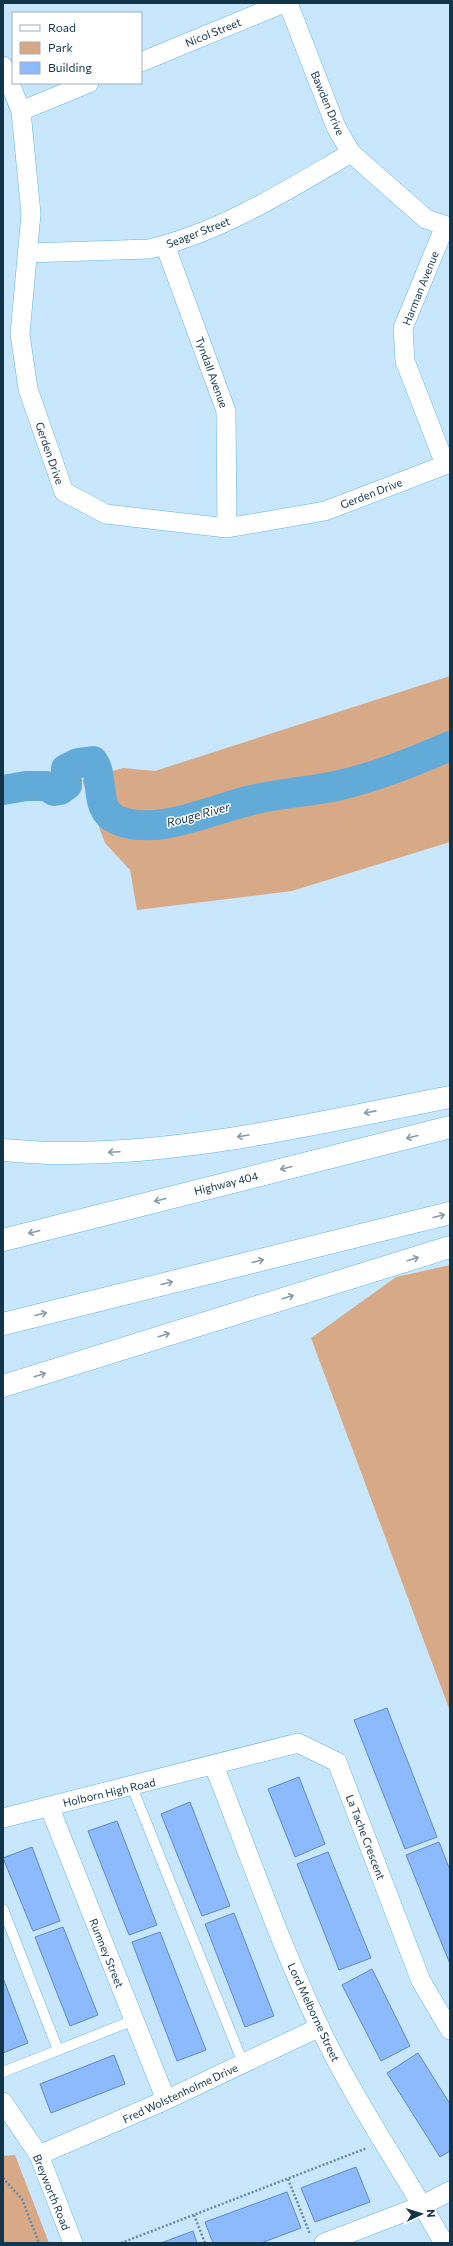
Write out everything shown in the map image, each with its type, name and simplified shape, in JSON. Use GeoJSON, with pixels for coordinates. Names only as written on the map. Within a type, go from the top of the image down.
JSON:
{"type":"FeatureCollection","features":[{"type":"Feature","properties":{"kind":"highway"},"geometry":{"type":"LineString","coordinates":[[3,1150],[53,1153],[116,1152],[197,1143],[274,1131],[450,1097]]}},
{"type":"Feature","properties":{"kind":"highway","name":"Highway 404"},"geometry":{"type":"LineString","coordinates":[[3,1240],[450,1127]]}},
{"type":"Feature","properties":{"kind":"highway"},"geometry":{"type":"LineString","coordinates":[[3,1324],[450,1213]]}},
{"type":"Feature","properties":{"kind":"highway"},"geometry":{"type":"LineString","coordinates":[[3,1386],[450,1247]]}},
{"type":"Feature","properties":{"kind":"street","name":"Nicol Street"},"geometry":{"type":"LineString","coordinates":[[142,62],[284,3]]}},
{"type":"Feature","properties":{"kind":"street","name":"Bawden Drive"},"geometry":{"type":"LineString","coordinates":[[288,3],[336,128],[351,153],[426,219],[448,226]]}},
{"type":"Feature","properties":{"kind":"street","name":"Gerden Drive"},"geometry":{"type":"LineString","coordinates":[[3,66],[21,111],[32,214],[20,334],[28,389],[64,492],[106,514],[227,528],[325,512],[448,464]]}},
{"type":"Feature","properties":{"kind":"street"},"geometry":{"type":"LineString","coordinates":[[21,111],[88,84]]}},
{"type":"Feature","properties":{"kind":"street","name":"Seager Street"},"geometry":{"type":"LineString","coordinates":[[28,253],[149,249],[165,245],[242,215],[351,153]]}},
{"type":"Feature","properties":{"kind":"street","name":"Harman Avenue"},"geometry":{"type":"LineString","coordinates":[[448,226],[403,328],[405,361],[448,464]]}},
{"type":"Feature","properties":{"kind":"street","name":"Tyndall Avenue"},"geometry":{"type":"LineString","coordinates":[[165,245],[226,411],[227,528]]}},
{"type":"Feature","properties":{"kind":"street","name":"La Tache Crescent"},"geometry":{"type":"LineString","coordinates":[[214,1766],[298,1743],[337,1762],[421,1981],[450,2030]]}},
{"type":"Feature","properties":{"kind":"street","name":"Holborn High Road"},"geometry":{"type":"LineString","coordinates":[[3,1818],[214,1766]]}},
{"type":"Feature","properties":{"kind":"street","name":"Lord Melborne Street"},"geometry":{"type":"LineString","coordinates":[[214,1766],[293,1970],[320,2027],[382,2142],[444,2243]]}},
{"type":"Feature","properties":{"kind":"street","name":"Rumney Street"},"geometry":{"type":"LineString","coordinates":[[49,1806],[166,2100]]}},
{"type":"Feature","properties":{"kind":"street","name":"Fred Wolstenholme Drive"},"geometry":{"type":"LineString","coordinates":[[39,2155],[166,2100],[320,2027]]}},
{"type":"Feature","properties":{"kind":"street","name":"Breyworth Road"},"geometry":{"type":"LineString","coordinates":[[3,2102],[39,2155],[73,2243]]}},
{"type":"Feature","properties":{"kind":"street"},"geometry":{"type":"LineString","coordinates":[[318,2239],[422,2205],[450,2191]]}},
{"type":"Feature","properties":{"kind":"lane"},"geometry":{"type":"LineString","coordinates":[[132,1787],[243,2063]]}},
{"type":"Feature","properties":{"kind":"lane"},"geometry":{"type":"LineString","coordinates":[[3,1909],[58,2050]]}},
{"type":"Feature","properties":{"kind":"lane"},"geometry":{"type":"LineString","coordinates":[[3,2072],[134,2020]]}},
{"type":"Feature","properties":{"kind":"path"},"geometry":{"type":"LineString","coordinates":[[121,2243],[382,2142]]}},
{"type":"Feature","properties":{"kind":"path"},"geometry":{"type":"LineString","coordinates":[[3,2178],[22,2199],[39,2243]]}},
{"type":"Feature","properties":{"kind":"path"},"geometry":{"type":"LineString","coordinates":[[288,2179],[318,2239]]}},
{"type":"Feature","properties":{"kind":"path"},"geometry":{"type":"LineString","coordinates":[[194,2215],[205,2243]]}},
{"type":"Feature","properties":{"kind":"green space"},"geometry":{"type":"Polygon","coordinates":[[[450,676],[450,842],[292,891],[137,910],[130,870],[105,843],[82,780],[123,768],[155,771],[450,676]]]}},
{"type":"Feature","properties":{"kind":"green space"},"geometry":{"type":"Polygon","coordinates":[[[450,1265],[450,1711],[311,1338],[396,1277],[450,1265]]]}},
{"type":"Feature","properties":{"kind":"green space"},"geometry":{"type":"Polygon","coordinates":[[[15,2155],[49,2243],[3,2243],[3,2156],[15,2155]]]}},
{"type":"Feature","properties":{"kind":"building"},"geometry":{"type":"Polygon","coordinates":[[[387,1708],[437,1837],[405,1849],[354,1720],[387,1708]]]}},
{"type":"Feature","properties":{"kind":"building"},"geometry":{"type":"Polygon","coordinates":[[[299,1777],[325,1844],[295,1857],[268,1789],[299,1777]]]}},
{"type":"Feature","properties":{"kind":"building"},"geometry":{"type":"Polygon","coordinates":[[[190,1802],[230,1906],[202,1916],[161,1814],[190,1802]]]}},
{"type":"Feature","properties":{"kind":"building"},"geometry":{"type":"Polygon","coordinates":[[[117,1821],[157,1925],[129,1935],[88,1831],[117,1821]]]}},
{"type":"Feature","properties":{"kind":"building"},"geometry":{"type":"Polygon","coordinates":[[[439,1842],[450,1870],[450,1964],[406,1855],[439,1842]]]}},
{"type":"Feature","properties":{"kind":"building"},"geometry":{"type":"Polygon","coordinates":[[[32,1847],[60,1921],[33,1931],[3,1858],[32,1847]]]}},
{"type":"Feature","properties":{"kind":"building"},"geometry":{"type":"Polygon","coordinates":[[[328,1852],[371,1958],[339,1970],[297,1864],[328,1852]]]}},
{"type":"Feature","properties":{"kind":"building"},"geometry":{"type":"Polygon","coordinates":[[[234,1913],[274,2016],[245,2027],[205,1924],[234,1913]]]}},
{"type":"Feature","properties":{"kind":"building"},"geometry":{"type":"Polygon","coordinates":[[[63,1927],[98,2015],[70,2026],[35,1937],[63,1927]]]}},
{"type":"Feature","properties":{"kind":"building"},"geometry":{"type":"Polygon","coordinates":[[[160,1932],[206,2050],[177,2061],[132,1942],[160,1932]]]}},
{"type":"Feature","properties":{"kind":"building"},"geometry":{"type":"Polygon","coordinates":[[[372,1969],[410,2046],[381,2061],[342,1985],[372,1969]]]}},
{"type":"Feature","properties":{"kind":"building"},"geometry":{"type":"Polygon","coordinates":[[[3,1978],[28,2043],[3,2053],[3,1978]]]}},
{"type":"Feature","properties":{"kind":"building"},"geometry":{"type":"Polygon","coordinates":[[[418,2053],[450,2104],[450,2151],[440,2157],[387,2073],[418,2053]]]}},
{"type":"Feature","properties":{"kind":"building"},"geometry":{"type":"Polygon","coordinates":[[[114,2055],[125,2084],[51,2113],[40,2084],[114,2055]]]}},
{"type":"Feature","properties":{"kind":"building"},"geometry":{"type":"Polygon","coordinates":[[[356,2167],[370,2202],[315,2222],[301,2188],[356,2167]]]}},
{"type":"Feature","properties":{"kind":"building"},"geometry":{"type":"Polygon","coordinates":[[[287,2192],[301,2228],[261,2243],[213,2243],[205,2222],[287,2192]]]}},
{"type":"Feature","properties":{"kind":"building"},"geometry":{"type":"Polygon","coordinates":[[[193,2231],[197,2243],[161,2243],[193,2231]]]}},
{"type":"Feature","properties":{"kind":"waterway","name":"Rouge River"},"geometry":{"type":"LineString","coordinates":[[3,790],[26,786],[47,786],[54,791],[60,790],[67,785],[66,769],[78,763],[93,761],[98,776],[102,801],[105,809],[110,815],[117,820],[133,824],[167,824],[236,804],[351,782],[394,769],[450,746]]}}]}
